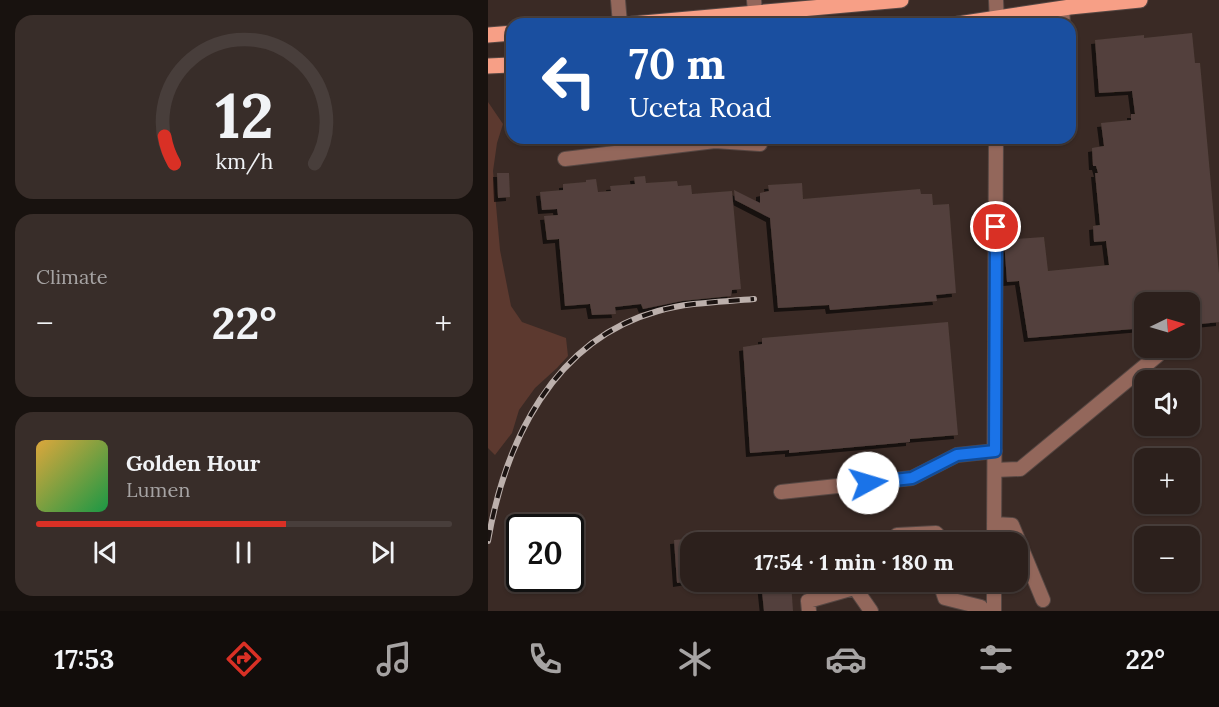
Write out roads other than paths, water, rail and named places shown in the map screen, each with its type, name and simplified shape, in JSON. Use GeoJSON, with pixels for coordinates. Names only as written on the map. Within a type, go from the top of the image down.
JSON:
{"type":"FeatureCollection","features":[{"type":"Feature","properties":{"kind":"main road"},"geometry":{"type":"LineString","coordinates":[[694,18],[900,0]]}},
{"type":"Feature","properties":{"kind":"main road"},"geometry":{"type":"LineString","coordinates":[[1012,18],[1062,8],[1140,0]]}},
{"type":"Feature","properties":{"kind":"main road"},"geometry":{"type":"LineString","coordinates":[[488,35],[506,34]]}},
{"type":"Feature","properties":{"kind":"main road"},"geometry":{"type":"LineString","coordinates":[[488,66],[506,65]]}},
{"type":"Feature","properties":{"kind":"street"},"geometry":{"type":"LineString","coordinates":[[618,0],[620,18]]}},
{"type":"Feature","properties":{"kind":"street"},"geometry":{"type":"LineString","coordinates":[[996,0],[997,18]]}},
{"type":"Feature","properties":{"kind":"street"},"geometry":{"type":"LineString","coordinates":[[1062,8],[1063,18]]}},
{"type":"Feature","properties":{"kind":"street"},"geometry":{"type":"LineString","coordinates":[[565,159],[690,144]]}},
{"type":"Feature","properties":{"kind":"street"},"geometry":{"type":"LineString","coordinates":[[993,532],[995,470],[996,144]]}},
{"type":"Feature","properties":{"kind":"street"},"geometry":{"type":"LineString","coordinates":[[995,470],[1020,469],[1154,358]]}},
{"type":"Feature","properties":{"kind":"street"},"geometry":{"type":"LineString","coordinates":[[781,492],[912,478],[957,455],[995,451]]}},
{"type":"Feature","properties":{"kind":"street"},"geometry":{"type":"LineString","coordinates":[[994,524],[1012,525],[1043,600]]}},
{"type":"Feature","properties":{"kind":"street"},"geometry":{"type":"LineString","coordinates":[[809,611],[808,601],[841,592]]}},
{"type":"Feature","properties":{"kind":"street"},"geometry":{"type":"LineString","coordinates":[[858,592],[871,611]]}},
{"type":"Feature","properties":{"kind":"street"},"geometry":{"type":"LineString","coordinates":[[943,592],[945,598],[987,609],[991,592]]}},
{"type":"Feature","properties":{"kind":"railway"},"geometry":{"type":"LineString","coordinates":[[488,541],[507,467],[522,432],[540,400],[563,370],[590,345],[621,325],[658,311],[694,304],[754,299]]}}]}
